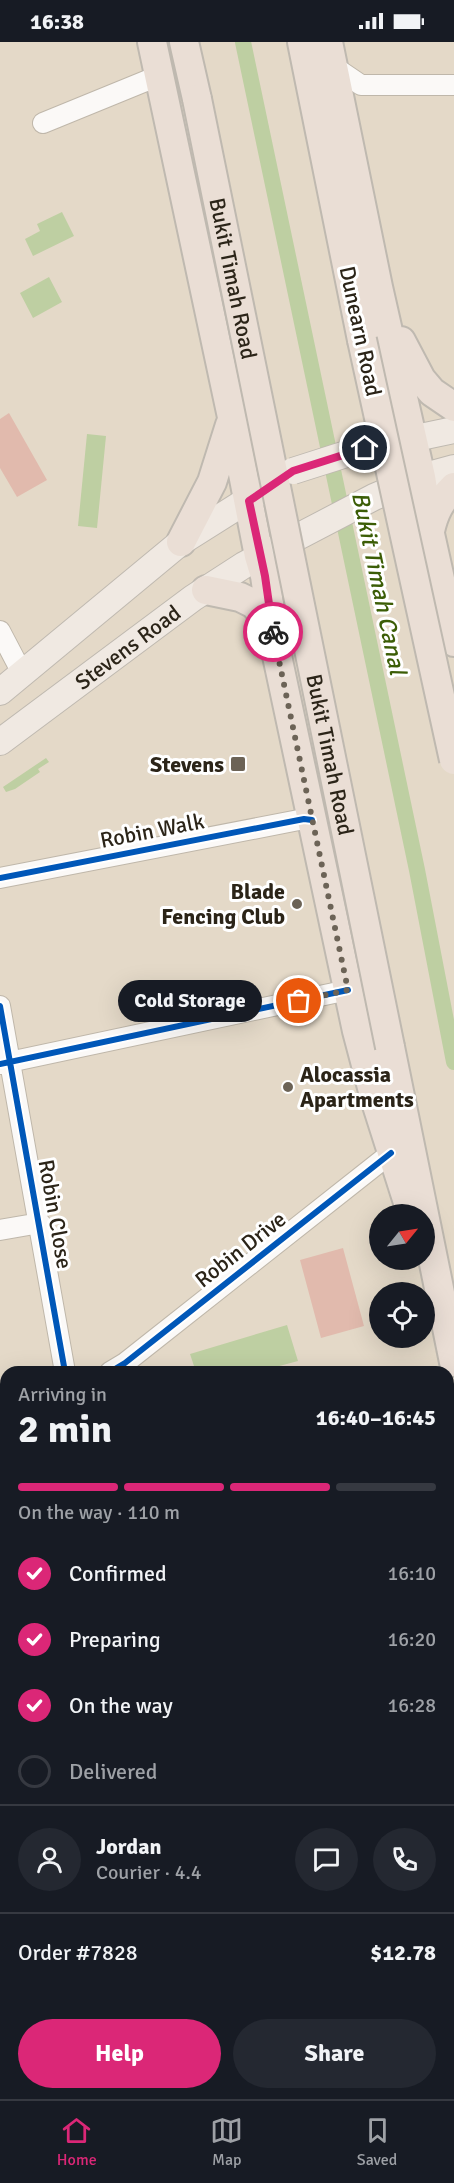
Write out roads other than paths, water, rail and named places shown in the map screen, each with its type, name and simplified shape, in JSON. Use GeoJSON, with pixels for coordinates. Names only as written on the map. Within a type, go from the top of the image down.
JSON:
{"type":"FeatureCollection","features":[{"type":"Feature","properties":{"kind":"highway"},"geometry":{"type":"LineString","coordinates":[[152,42],[265,576],[271,624],[348,990],[369,1078],[408,1204]]}},
{"type":"Feature","properties":{"kind":"highway","name":"Bukit Timah Road"},"geometry":{"type":"LineString","coordinates":[[184,42],[420,1204]]}},
{"type":"Feature","properties":{"kind":"highway","name":"Dunearn Road"},"geometry":{"type":"LineString","coordinates":[[302,42],[324,62],[362,340],[454,760]]}},
{"type":"Feature","properties":{"kind":"highway"},"geometry":{"type":"LineString","coordinates":[[324,62],[350,91],[378,287],[421,477],[430,534],[454,642]]}},
{"type":"Feature","properties":{"kind":"highway"},"geometry":{"type":"LineString","coordinates":[[378,287],[404,347],[421,379],[432,392],[454,407]]}},
{"type":"Feature","properties":{"kind":"highway"},"geometry":{"type":"LineString","coordinates":[[181,542],[212,482],[232,417]]}},
{"type":"Feature","properties":{"kind":"highway"},"geometry":{"type":"LineString","coordinates":[[430,534],[434,515],[442,498],[454,488]]}},
{"type":"Feature","properties":{"kind":"highway"},"geometry":{"type":"LineString","coordinates":[[206,590],[240,597],[254,604],[271,624]]}},
{"type":"Feature","properties":{"kind":"highway","name":"Bukit Timah Road"},"geometry":{"type":"LineString","coordinates":[[434,1270],[454,1362]]}},
{"type":"Feature","properties":{"kind":"main road","name":"Stevens Road"},"geometry":{"type":"LineString","coordinates":[[0,692],[181,542],[293,471],[365,448],[454,430]]}},
{"type":"Feature","properties":{"kind":"main road","name":"Stevens Road"},"geometry":{"type":"LineString","coordinates":[[0,742],[243,565],[374,497],[421,477],[454,468]]}},
{"type":"Feature","properties":{"kind":"street"},"geometry":{"type":"LineString","coordinates":[[43,123],[159,75]]}},
{"type":"Feature","properties":{"kind":"street"},"geometry":{"type":"LineString","coordinates":[[350,91],[454,85]]}},
{"type":"Feature","properties":{"kind":"street"},"geometry":{"type":"LineString","coordinates":[[0,631],[22,673]]}},
{"type":"Feature","properties":{"kind":"street","name":"Robin Walk"},"geometry":{"type":"LineString","coordinates":[[0,878],[304,819],[312,820]]}},
{"type":"Feature","properties":{"kind":"street"},"geometry":{"type":"LineString","coordinates":[[5,1064],[348,990]]}},
{"type":"Feature","properties":{"kind":"street","name":"Robin Close"},"geometry":{"type":"LineString","coordinates":[[0,1006],[5,1064],[40,1223],[64,1366]]}},
{"type":"Feature","properties":{"kind":"street","name":"Robin Drive"},"geometry":{"type":"LineString","coordinates":[[120,1366],[391,1153]]}},
{"type":"Feature","properties":{"kind":"street","name":"Robin Close"},"geometry":{"type":"LineString","coordinates":[[0,1230],[40,1223]]}},
{"type":"Feature","properties":{"kind":"waterway","name":"Bukit Timah Canal"},"geometry":{"type":"LineString","coordinates":[[243,42],[417,870],[454,1062]]}},
{"type":"Feature","properties":{"kind":"place","name":"Stevens"},"geometry":{"type":"Point","coordinates":[238,764]}},
{"type":"Feature","properties":{"kind":"place","name":"Blade Fencing Club"},"geometry":{"type":"Point","coordinates":[297,904]}},
{"type":"Feature","properties":{"kind":"place","name":"Cold Storage"},"geometry":{"type":"Point","coordinates":[299,1001]}},
{"type":"Feature","properties":{"kind":"place","name":"Alocassia Apartments"},"geometry":{"type":"Point","coordinates":[288,1087]}}]}
